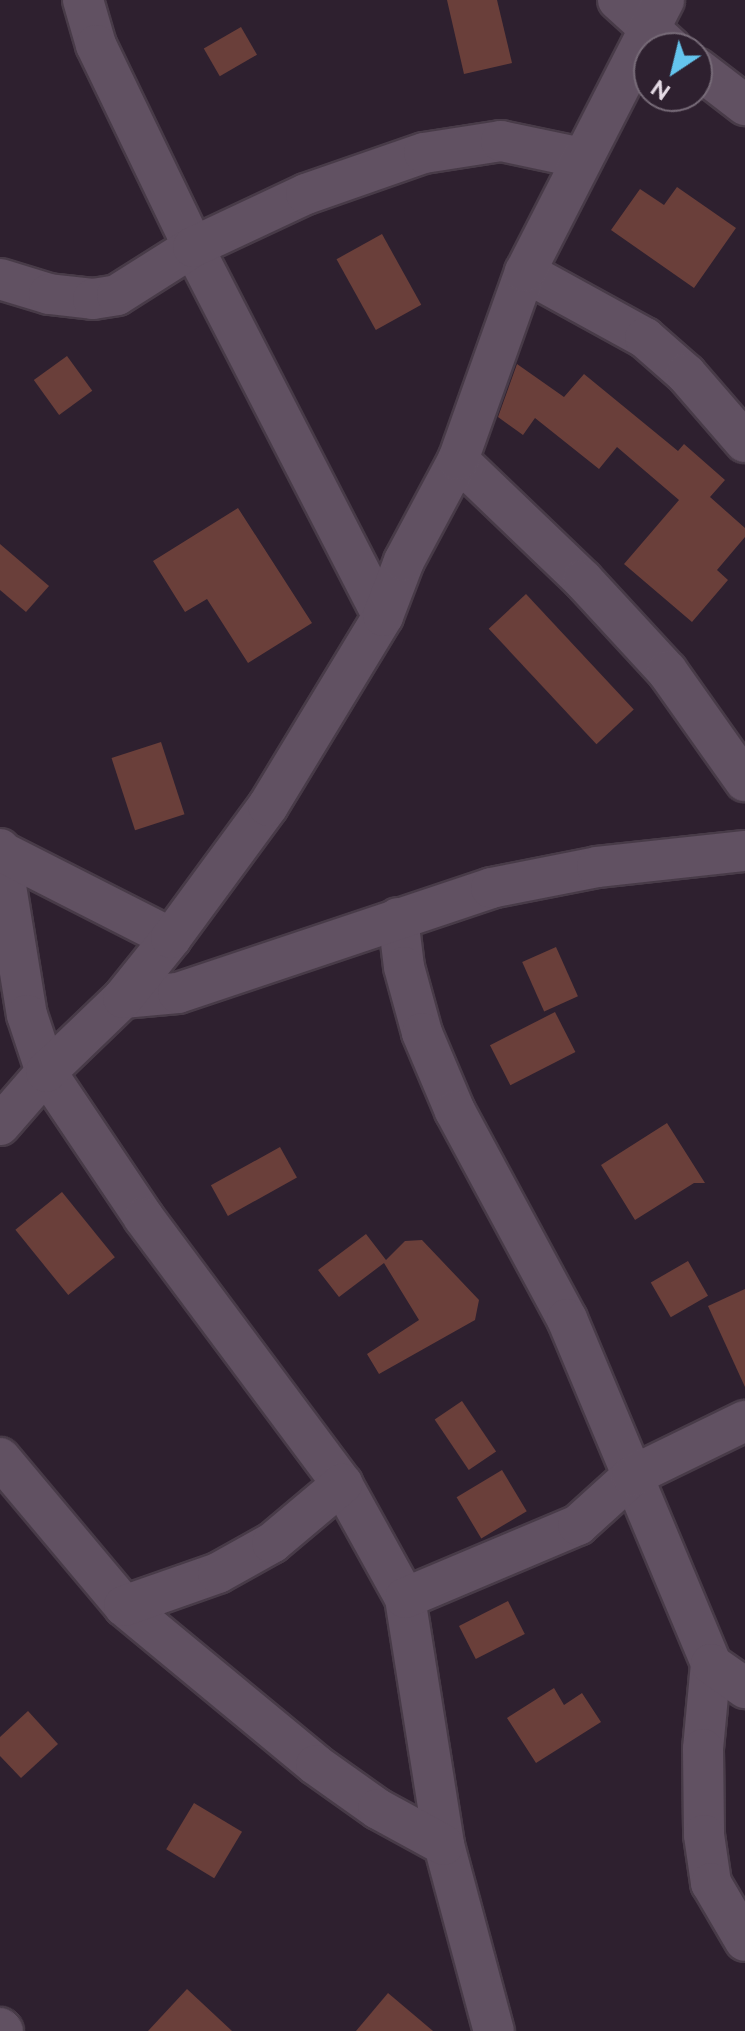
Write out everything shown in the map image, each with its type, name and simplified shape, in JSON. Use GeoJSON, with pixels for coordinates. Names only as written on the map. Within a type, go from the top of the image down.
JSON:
{"type":"FeatureCollection","features":[{"type":"Feature","properties":{"kind":"street"},"geometry":{"type":"LineString","coordinates":[[83,0],[96,45],[193,247],[383,616]]}},
{"type":"Feature","properties":{"kind":"street"},"geometry":{"type":"LineString","coordinates":[[0,1125],[46,1072],[123,998],[171,938],[268,806],[383,616],[404,561],[458,460],[525,272],[582,158],[662,27],[618,0]]}},
{"type":"Feature","properties":{"kind":"street"},"geometry":{"type":"LineString","coordinates":[[713,80],[745,105]]}},
{"type":"Feature","properties":{"kind":"street"},"geometry":{"type":"LineString","coordinates":[[0,279],[49,294],[93,299],[117,295],[193,247],[306,194],[452,145],[522,143],[582,158]]}},
{"type":"Feature","properties":{"kind":"street"},"geometry":{"type":"LineString","coordinates":[[525,272],[645,338],[686,374],[745,442]]}},
{"type":"Feature","properties":{"kind":"street"},"geometry":{"type":"LineString","coordinates":[[458,460],[583,580],[667,671],[745,781]]}},
{"type":"Feature","properties":{"kind":"street"},"geometry":{"type":"LineString","coordinates":[[0,850],[171,938]]}},
{"type":"Feature","properties":{"kind":"street"},"geometry":{"type":"LineString","coordinates":[[0,850],[13,1015],[46,1072],[144,1218],[342,1484],[405,1598],[444,1845],[494,2031]]}},
{"type":"Feature","properties":{"kind":"street"},"geometry":{"type":"LineString","coordinates":[[123,998],[178,993],[491,888],[597,867],[745,851]]}},
{"type":"Feature","properties":{"kind":"street"},"geometry":{"type":"LineString","coordinates":[[398,918],[404,967],[422,1033],[455,1111],[567,1319],[711,1664],[703,1749],[704,1835],[711,1883],[745,1941]]}},
{"type":"Feature","properties":{"kind":"street"},"geometry":{"type":"LineString","coordinates":[[405,1598],[578,1525],[632,1476],[745,1421]]}},
{"type":"Feature","properties":{"kind":"street"},"geometry":{"type":"LineString","coordinates":[[0,1458],[124,1606],[316,1765],[378,1809],[444,1845]]}},
{"type":"Feature","properties":{"kind":"street"},"geometry":{"type":"LineString","coordinates":[[124,1606],[218,1573],[272,1543],[342,1484]]}},
{"type":"Feature","properties":{"kind":"street"},"geometry":{"type":"LineString","coordinates":[[711,1664],[745,1688]]}},
{"type":"Feature","properties":{"kind":"building"},"geometry":{"type":"Polygon","coordinates":[[[447,0],[497,0],[512,63],[464,74],[447,0]]]}},
{"type":"Feature","properties":{"kind":"building"},"geometry":{"type":"Polygon","coordinates":[[[241,27],[257,55],[220,76],[204,48],[241,27]]]}},
{"type":"Feature","properties":{"kind":"building"},"geometry":{"type":"Polygon","coordinates":[[[677,187],[736,228],[694,288],[611,230],[640,189],[664,205],[677,187]]]}},
{"type":"Feature","properties":{"kind":"building"},"geometry":{"type":"Polygon","coordinates":[[[382,234],[421,305],[376,330],[337,259],[382,234]]]}},
{"type":"Feature","properties":{"kind":"building"},"geometry":{"type":"Polygon","coordinates":[[[67,356],[92,391],[59,415],[34,380],[67,356]]]}},
{"type":"Feature","properties":{"kind":"building"},"geometry":{"type":"Polygon","coordinates":[[[517,364],[564,397],[584,374],[678,451],[684,444],[725,480],[710,497],[745,528],[745,537],[717,570],[728,580],[692,622],[624,564],[679,500],[617,447],[599,469],[535,418],[523,435],[498,417],[517,364]]]}},
{"type":"Feature","properties":{"kind":"building"},"geometry":{"type":"Polygon","coordinates":[[[238,508],[312,623],[248,663],[207,599],[185,612],[153,561],[238,508]]]}},
{"type":"Feature","properties":{"kind":"building"},"geometry":{"type":"Polygon","coordinates":[[[0,544],[49,586],[26,612],[0,590],[0,544]]]}},
{"type":"Feature","properties":{"kind":"building"},"geometry":{"type":"Polygon","coordinates":[[[526,594],[634,710],[596,744],[489,629],[526,594]]]}},
{"type":"Feature","properties":{"kind":"building"},"geometry":{"type":"Polygon","coordinates":[[[161,742],[184,814],[135,830],[112,758],[161,742]]]}},
{"type":"Feature","properties":{"kind":"building"},"geometry":{"type":"Polygon","coordinates":[[[556,947],[578,996],[544,1011],[522,962],[556,947]]]}},
{"type":"Feature","properties":{"kind":"building"},"geometry":{"type":"Polygon","coordinates":[[[555,1012],[575,1052],[510,1085],[490,1045],[555,1012]]]}},
{"type":"Feature","properties":{"kind":"building"},"geometry":{"type":"Polygon","coordinates":[[[667,1123],[705,1183],[694,1183],[635,1220],[601,1165],[667,1123]]]}},
{"type":"Feature","properties":{"kind":"building"},"geometry":{"type":"Polygon","coordinates":[[[280,1147],[297,1178],[228,1216],[211,1185],[280,1147]]]}},
{"type":"Feature","properties":{"kind":"building"},"geometry":{"type":"Polygon","coordinates":[[[62,1192],[115,1257],[68,1295],[15,1230],[62,1192]]]}},
{"type":"Feature","properties":{"kind":"building"},"geometry":{"type":"Polygon","coordinates":[[[366,1234],[386,1260],[405,1241],[422,1240],[479,1300],[475,1320],[379,1374],[367,1354],[419,1320],[384,1263],[339,1297],[318,1270],[366,1234]]]}},
{"type":"Feature","properties":{"kind":"building"},"geometry":{"type":"Polygon","coordinates":[[[688,1261],[708,1296],[671,1317],[651,1282],[688,1261]]]}},
{"type":"Feature","properties":{"kind":"building"},"geometry":{"type":"Polygon","coordinates":[[[745,1289],[745,1387],[708,1306],[745,1289]]]}},
{"type":"Feature","properties":{"kind":"building"},"geometry":{"type":"Polygon","coordinates":[[[462,1401],[496,1452],[469,1470],[435,1419],[462,1401]]]}},
{"type":"Feature","properties":{"kind":"building"},"geometry":{"type":"Polygon","coordinates":[[[502,1470],[527,1511],[481,1538],[457,1497],[502,1470]]]}},
{"type":"Feature","properties":{"kind":"building"},"geometry":{"type":"Polygon","coordinates":[[[508,1601],[525,1634],[476,1659],[459,1626],[508,1601]]]}},
{"type":"Feature","properties":{"kind":"building"},"geometry":{"type":"Polygon","coordinates":[[[554,1688],[564,1705],[582,1693],[601,1722],[536,1763],[507,1718],[554,1688]]]}},
{"type":"Feature","properties":{"kind":"building"},"geometry":{"type":"Polygon","coordinates":[[[28,1711],[58,1744],[21,1778],[0,1756],[0,1737],[28,1711]]]}},
{"type":"Feature","properties":{"kind":"building"},"geometry":{"type":"Polygon","coordinates":[[[194,1803],[242,1832],[214,1878],[166,1849],[194,1803]]]}},
{"type":"Feature","properties":{"kind":"building"},"geometry":{"type":"Polygon","coordinates":[[[187,1989],[232,2031],[148,2031],[187,1989]]]}},
{"type":"Feature","properties":{"kind":"building"},"geometry":{"type":"Polygon","coordinates":[[[388,1993],[433,2031],[356,2031],[388,1993]]]}}]}
